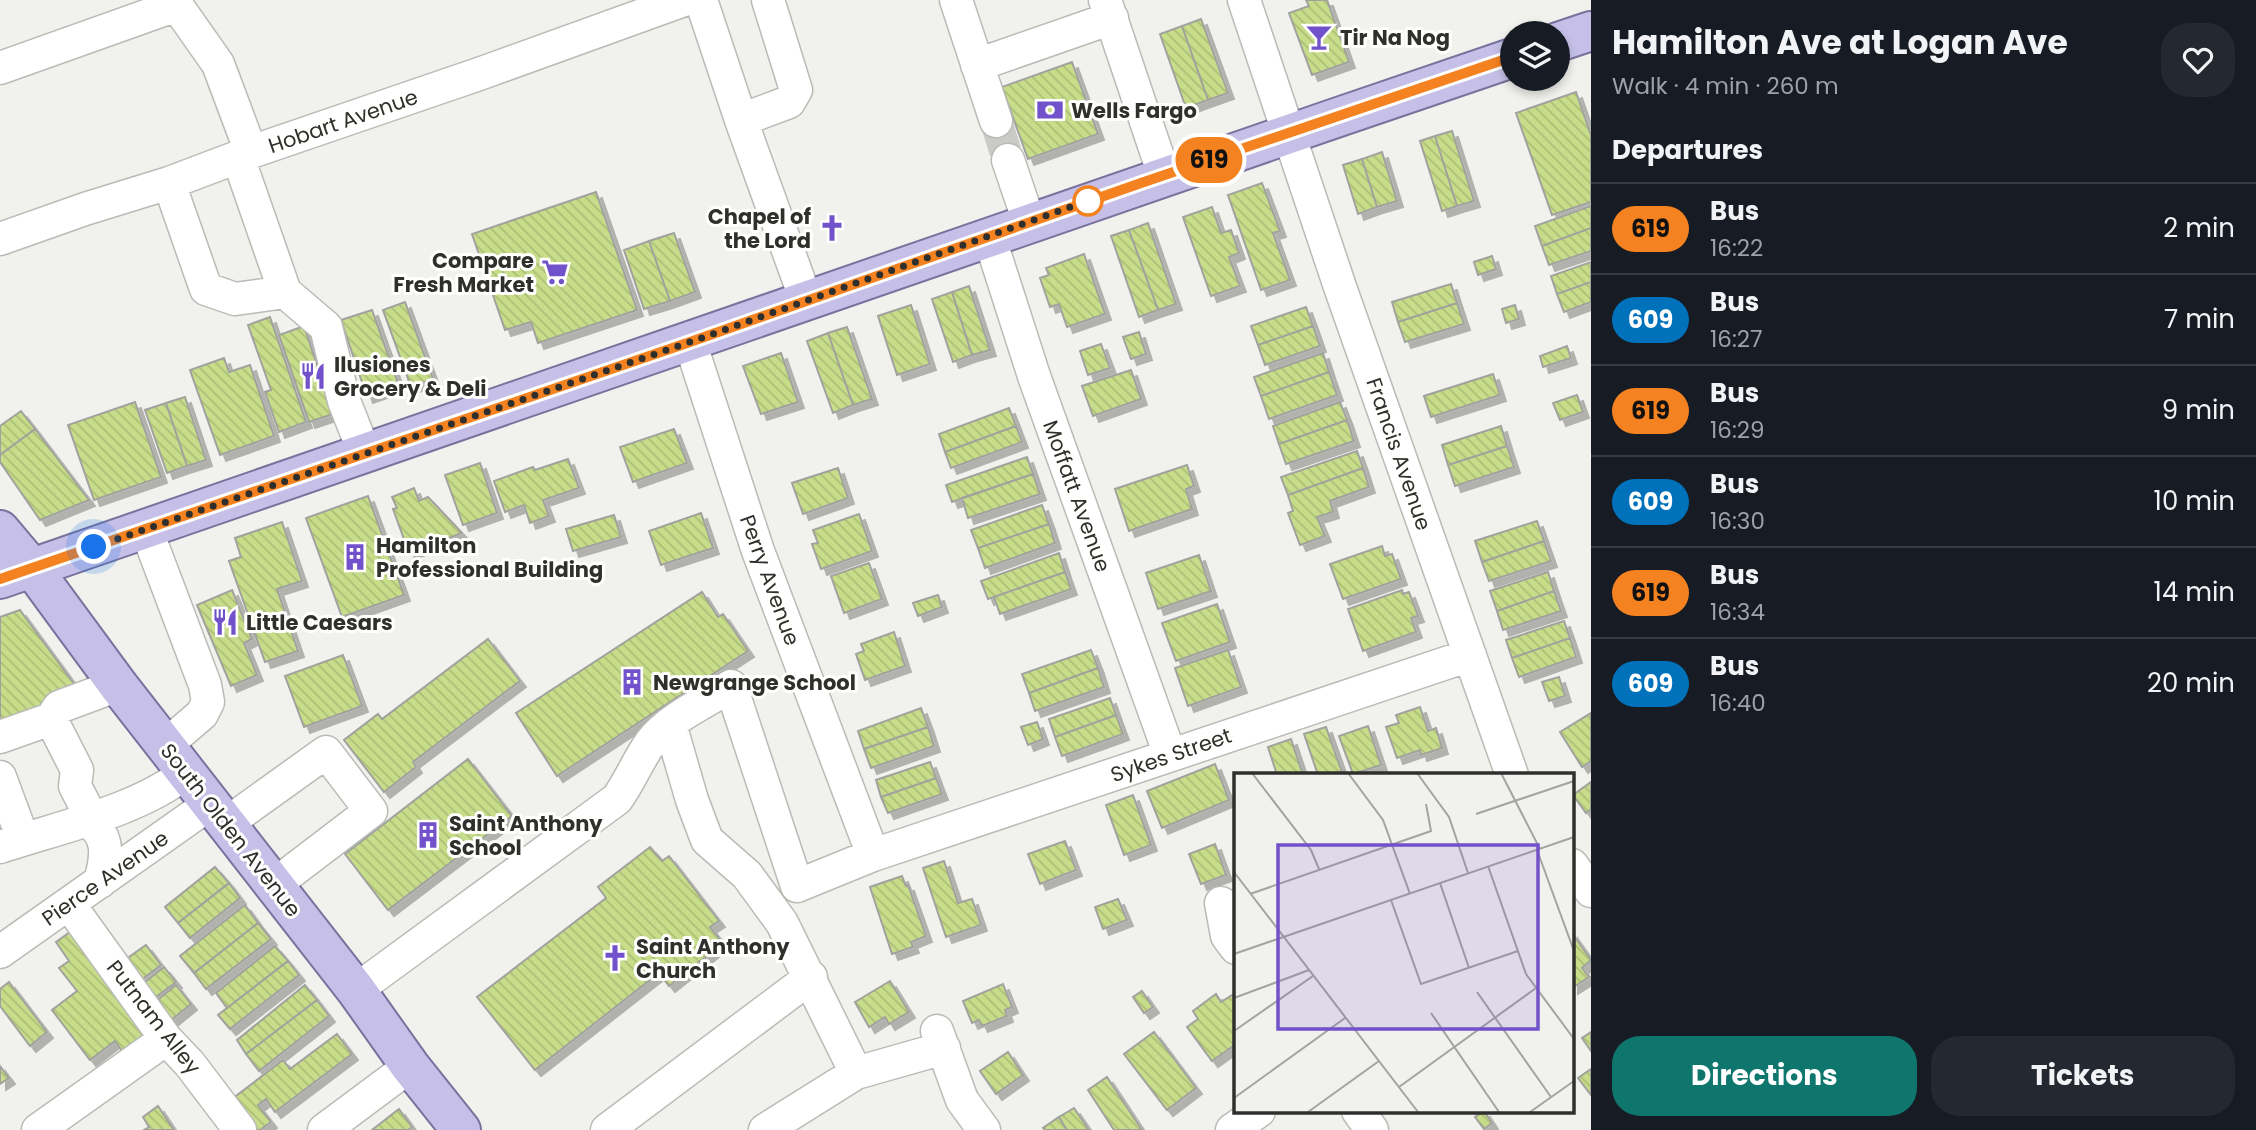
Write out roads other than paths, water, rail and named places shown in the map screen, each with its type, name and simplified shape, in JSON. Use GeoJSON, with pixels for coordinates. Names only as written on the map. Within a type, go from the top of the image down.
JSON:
{"type":"FeatureCollection","features":[{"type":"Feature","properties":{"kind":"main road"},"geometry":{"type":"LineString","coordinates":[[16,573],[690,342],[1164,175],[1500,62]]}},
{"type":"Feature","properties":{"kind":"main road","name":"South Olden Avenue"},"geometry":{"type":"LineString","coordinates":[[0,530],[16,573],[118,685],[356,990],[410,1066],[461,1130]]}},
{"type":"Feature","properties":{"kind":"street","name":"Hobart Avenue"},"geometry":{"type":"LineString","coordinates":[[0,239],[169,183],[684,0]]}},
{"type":"Feature","properties":{"kind":"street"},"geometry":{"type":"LineString","coordinates":[[701,0],[806,300]]}},
{"type":"Feature","properties":{"kind":"street"},"geometry":{"type":"LineString","coordinates":[[741,120],[789,102],[796,90],[768,0]]}},
{"type":"Feature","properties":{"kind":"street"},"geometry":{"type":"LineString","coordinates":[[956,0],[996,121]]}},
{"type":"Feature","properties":{"kind":"street","name":"Francis Avenue"},"geometry":{"type":"LineString","coordinates":[[1244,0],[1340,287],[1511,773]]}},
{"type":"Feature","properties":{"kind":"street"},"geometry":{"type":"LineString","coordinates":[[0,68],[175,3],[218,64],[285,292],[326,327],[344,401],[365,454]]}},
{"type":"Feature","properties":{"kind":"street"},"geometry":{"type":"LineString","coordinates":[[977,65],[1109,9],[1164,175]]}},
{"type":"Feature","properties":{"kind":"street"},"geometry":{"type":"LineString","coordinates":[[1009,160],[1029,222]]}},
{"type":"Feature","properties":{"kind":"street"},"geometry":{"type":"LineString","coordinates":[[169,183],[206,289],[235,299],[285,292]]}},
{"type":"Feature","properties":{"kind":"street","name":"Moffatt Avenue"},"geometry":{"type":"LineString","coordinates":[[989,236],[1034,376],[1170,755]]}},
{"type":"Feature","properties":{"kind":"street","name":"Perry Avenue"},"geometry":{"type":"LineString","coordinates":[[690,342],[758,551],[873,855]]}},
{"type":"Feature","properties":{"kind":"street"},"geometry":{"type":"LineString","coordinates":[[0,777],[11,843],[142,799],[176,780],[176,759],[208,702],[205,685],[146,529]]}},
{"type":"Feature","properties":{"kind":"street","name":"Sykes Street"},"geometry":{"type":"LineString","coordinates":[[797,887],[873,855],[1470,655]]}},
{"type":"Feature","properties":{"kind":"street"},"geometry":{"type":"LineString","coordinates":[[0,737],[51,719],[60,707],[118,685]]}},
{"type":"Feature","properties":{"kind":"street"},"geometry":{"type":"LineString","coordinates":[[356,990],[617,799],[650,743],[662,729],[731,686],[797,887],[782,923]]}},
{"type":"Feature","properties":{"kind":"street"},"geometry":{"type":"LineString","coordinates":[[51,719],[76,770],[75,786],[88,818],[96,825],[104,842],[106,862],[100,882]]}},
{"type":"Feature","properties":{"kind":"street"},"geometry":{"type":"LineString","coordinates":[[670,724],[692,800],[707,840],[747,875],[782,923],[811,977],[856,1073]]}},
{"type":"Feature","properties":{"kind":"street","name":"Pierce Avenue"},"geometry":{"type":"LineString","coordinates":[[0,952],[100,882],[326,752],[371,811],[274,885]]}},
{"type":"Feature","properties":{"kind":"street"},"geometry":{"type":"LineString","coordinates":[[1221,903],[1227,936],[1234,945]]}},
{"type":"Feature","properties":{"kind":"street","name":"Putnam Alley"},"geometry":{"type":"LineString","coordinates":[[69,904],[166,1039],[189,1063],[240,1130]]}},
{"type":"Feature","properties":{"kind":"street"},"geometry":{"type":"LineString","coordinates":[[607,1130],[811,977]]}},
{"type":"Feature","properties":{"kind":"street"},"geometry":{"type":"LineString","coordinates":[[38,1130],[166,1039]]}},
{"type":"Feature","properties":{"kind":"street"},"geometry":{"type":"LineString","coordinates":[[765,1130],[856,1073],[940,1040],[962,1100],[984,1130]]}},
{"type":"Feature","properties":{"kind":"street"},"geometry":{"type":"LineString","coordinates":[[324,1130],[410,1066]]}},
{"type":"Feature","properties":{"kind":"street"},"geometry":{"type":"LineString","coordinates":[[1233,1130],[1258,1112]]}},
{"type":"Feature","properties":{"kind":"street"},"geometry":{"type":"LineString","coordinates":[[1359,1112],[1372,1130]]}},
{"type":"Feature","properties":{"kind":"tunnel"},"geometry":{"type":"LineString","coordinates":[[996,121],[1008,160]]}},
{"type":"Feature","properties":{"kind":"place","name":"Tir Na Nog"},"geometry":{"type":"Point","coordinates":[1319,37]}},
{"type":"Feature","properties":{"kind":"place","name":"Wells Fargo"},"geometry":{"type":"Point","coordinates":[1050,110]}},
{"type":"Feature","properties":{"kind":"place","name":"Chapel of the Lord"},"geometry":{"type":"Point","coordinates":[832,228]}},
{"type":"Feature","properties":{"kind":"place","name":"Compare Fresh Market"},"geometry":{"type":"Point","coordinates":[555,272]}},
{"type":"Feature","properties":{"kind":"place","name":"Ilusiones Grocery & Deli"},"geometry":{"type":"Point","coordinates":[313,376]}},
{"type":"Feature","properties":{"kind":"place","name":"Hamilton Professional Building"},"geometry":{"type":"Point","coordinates":[355,557]}},
{"type":"Feature","properties":{"kind":"place","name":"Little Caesars"},"geometry":{"type":"Point","coordinates":[225,622]}},
{"type":"Feature","properties":{"kind":"place","name":"Newgrange School"},"geometry":{"type":"Point","coordinates":[632,682]}},
{"type":"Feature","properties":{"kind":"place","name":"Saint Anthony School"},"geometry":{"type":"Point","coordinates":[428,835]}},
{"type":"Feature","properties":{"kind":"place","name":"Saint Anthony Church"},"geometry":{"type":"Point","coordinates":[615,958]}}]}
